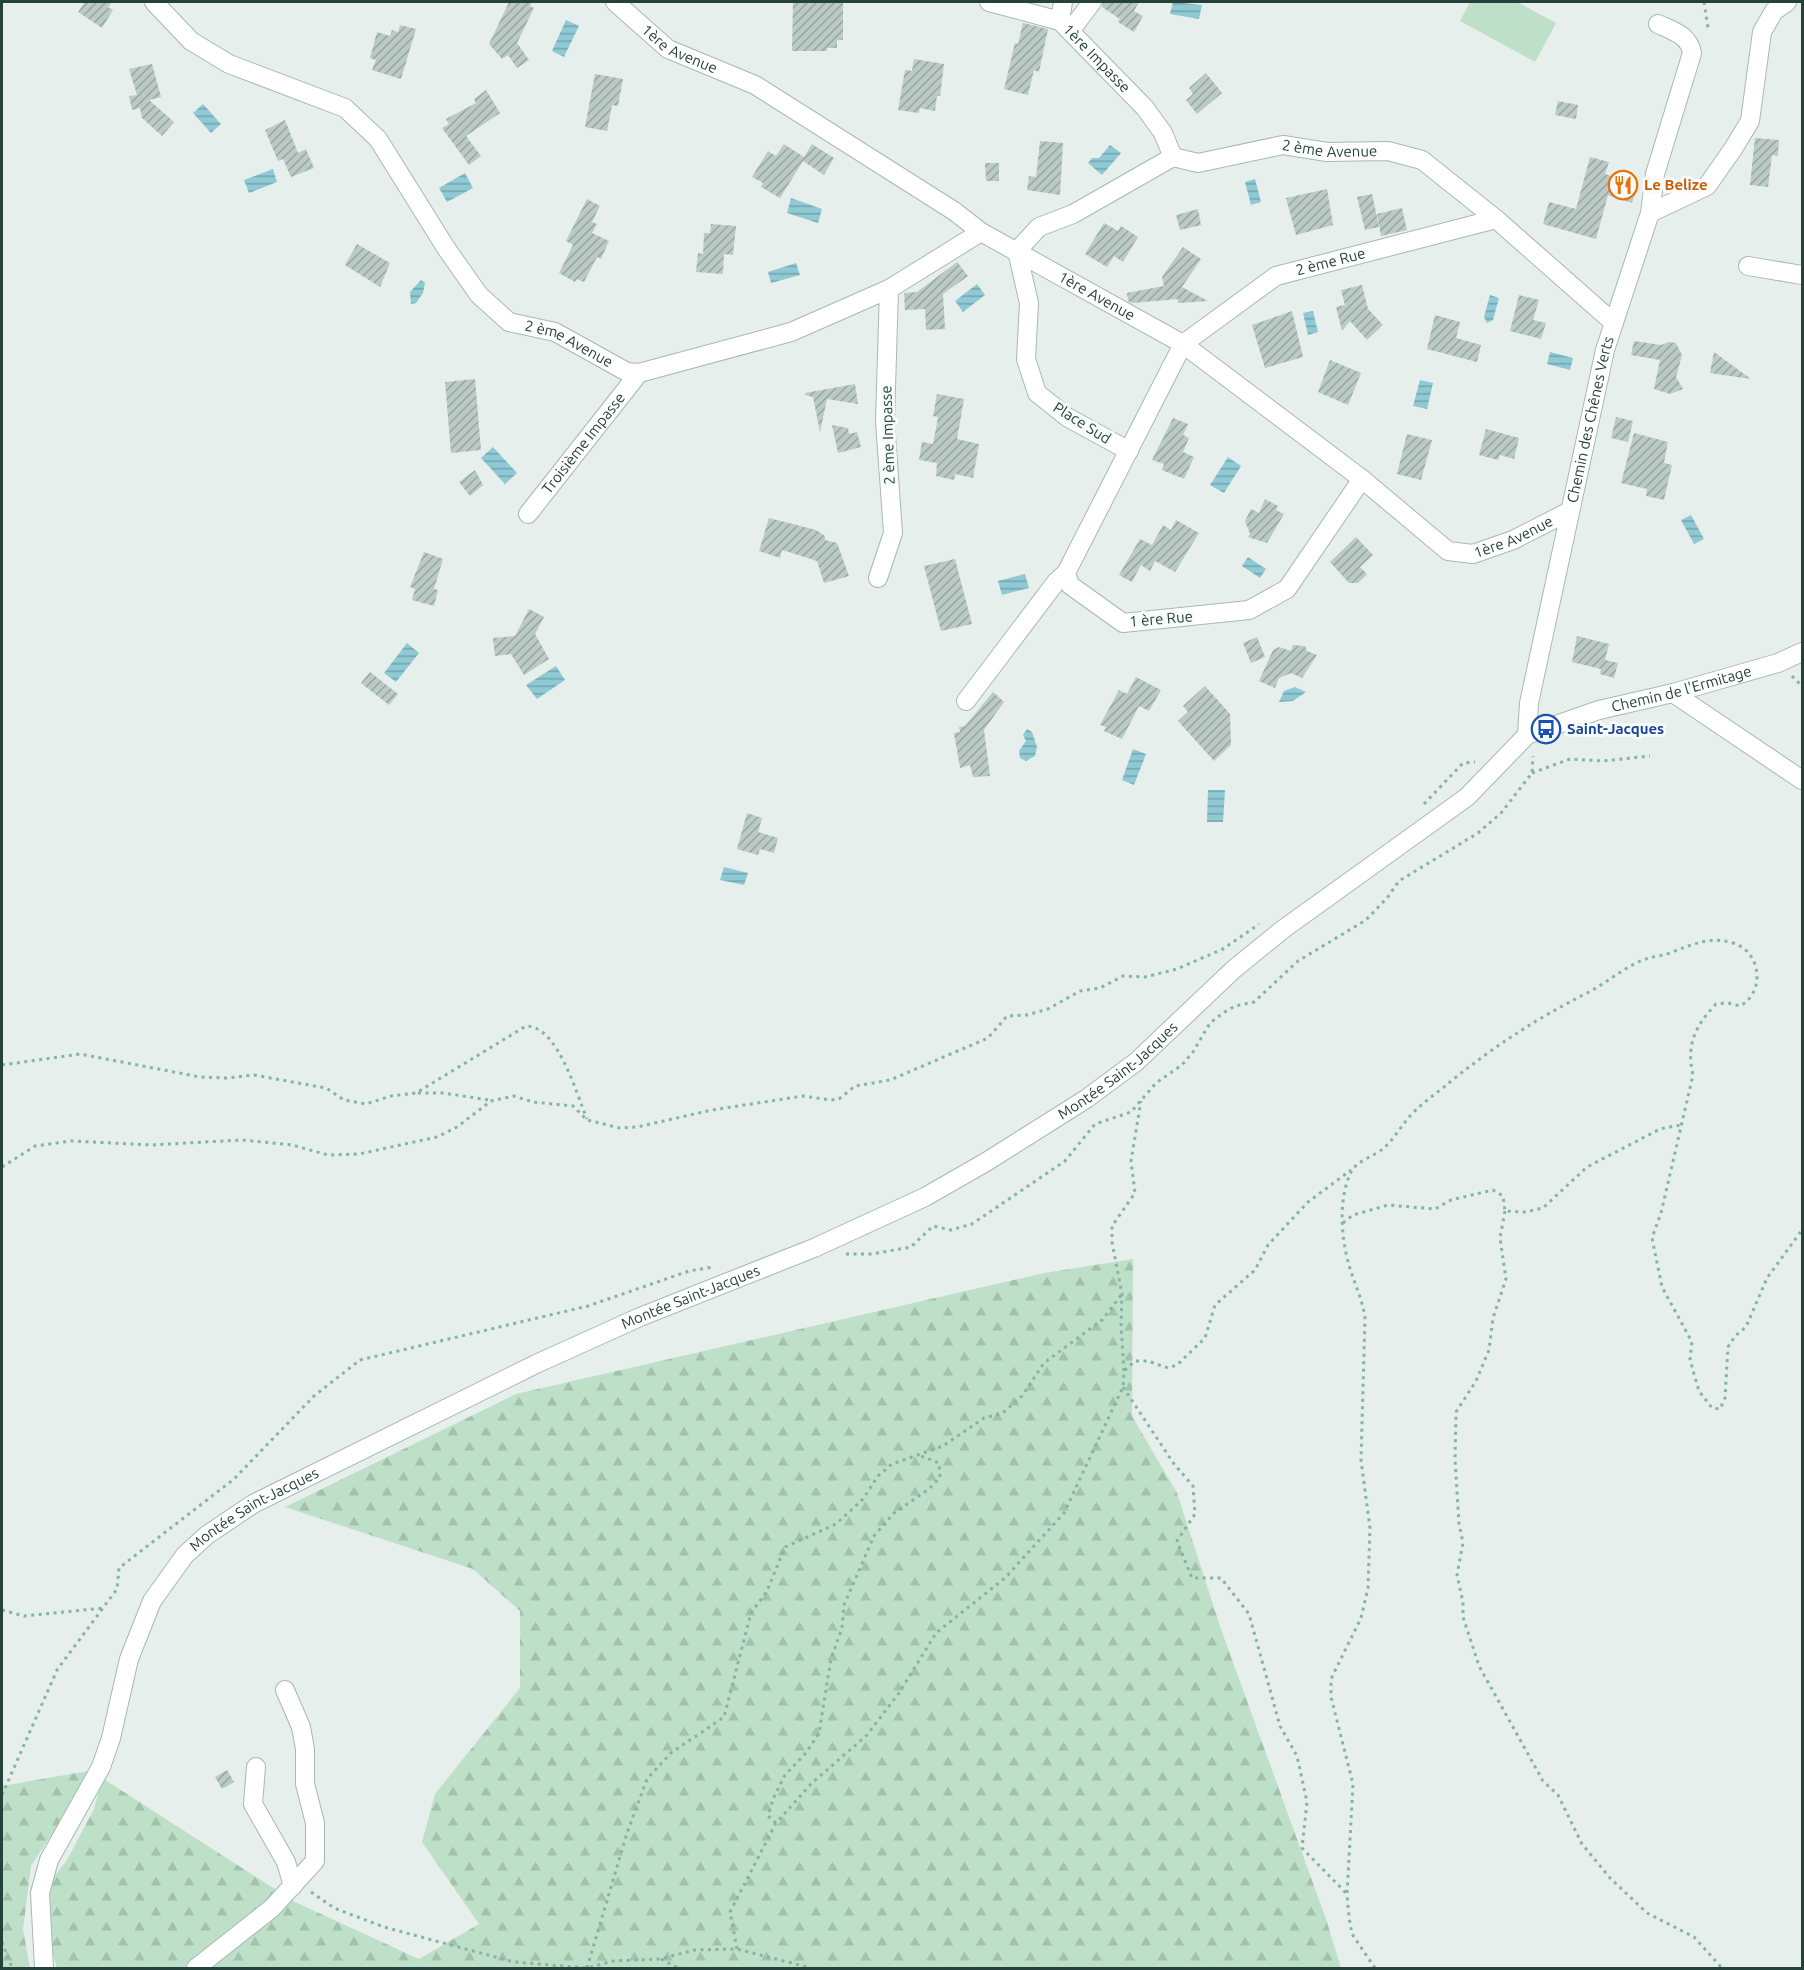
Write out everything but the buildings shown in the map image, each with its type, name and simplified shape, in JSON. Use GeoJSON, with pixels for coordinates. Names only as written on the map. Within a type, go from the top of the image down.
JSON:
{"type":"FeatureCollection","features":[{"type":"Feature","properties":{"kind":"street","name":"2 ème Avenue"},"geometry":{"type":"LineString","coordinates":[[153,2],[191,41],[229,64],[345,108],[378,139],[446,248],[480,295],[508,322],[555,332],[627,372],[639,373]]}},
{"type":"Feature","properties":{"kind":"street","name":"1ère Avenue"},"geometry":{"type":"LineString","coordinates":[[615,2],[668,49],[755,86],[954,211],[981,232],[1183,344],[1362,479],[1448,551],[1473,554],[1512,540],[1570,511]]}},
{"type":"Feature","properties":{"kind":"street","name":"1ère Impasse"},"geometry":{"type":"LineString","coordinates":[[989,2],[1066,26],[1145,108],[1163,133],[1173,157]]}},
{"type":"Feature","properties":{"kind":"street"},"geometry":{"type":"LineString","coordinates":[[1063,2],[1066,26]]}},
{"type":"Feature","properties":{"kind":"street"},"geometry":{"type":"LineString","coordinates":[[1066,26],[1092,2]]}},
{"type":"Feature","properties":{"kind":"street"},"geometry":{"type":"LineString","coordinates":[[1650,213],[1707,186],[1733,149],[1750,121],[1762,32],[1774,11],[1787,2]]}},
{"type":"Feature","properties":{"kind":"street","name":"Chemin des Chênes Verts"},"geometry":{"type":"LineString","coordinates":[[1527,735],[1529,703],[1570,511],[1614,323],[1650,213],[1655,174],[1692,53],[1690,42],[1683,36],[1658,24]]}},
{"type":"Feature","properties":{"kind":"street","name":"2 ème Avenue"},"geometry":{"type":"LineString","coordinates":[[1173,157],[1198,163],[1283,145],[1328,152],[1388,151],[1422,160],[1496,219],[1614,323]]}},
{"type":"Feature","properties":{"kind":"street"},"geometry":{"type":"LineString","coordinates":[[1017,251],[1040,228],[1073,214],[1173,157]]}},
{"type":"Feature","properties":{"kind":"street","name":"2 ème Rue"},"geometry":{"type":"LineString","coordinates":[[1183,344],[1276,276],[1496,219]]}},
{"type":"Feature","properties":{"kind":"street"},"geometry":{"type":"LineString","coordinates":[[639,373],[791,332],[889,289],[981,232]]}},
{"type":"Feature","properties":{"kind":"street","name":"Place Sud"},"geometry":{"type":"LineString","coordinates":[[1017,251],[1029,303],[1026,358],[1037,393],[1067,417],[1129,451]]}},
{"type":"Feature","properties":{"kind":"street"},"geometry":{"type":"LineString","coordinates":[[1748,267],[1803,275]]}},
{"type":"Feature","properties":{"kind":"street","name":"2 ème Impasse"},"geometry":{"type":"LineString","coordinates":[[878,578],[893,533],[885,422],[889,289]]}},
{"type":"Feature","properties":{"kind":"street"},"geometry":{"type":"LineString","coordinates":[[966,701],[1056,582],[1066,573],[1183,344]]}},
{"type":"Feature","properties":{"kind":"street","name":"Troisième Impasse"},"geometry":{"type":"LineString","coordinates":[[528,514],[639,373]]}},
{"type":"Feature","properties":{"kind":"street","name":"1 ère Rue"},"geometry":{"type":"LineString","coordinates":[[1066,573],[1070,585],[1123,623],[1249,610],[1287,589],[1362,479]]}},
{"type":"Feature","properties":{"kind":"street","name":"Chemin de l'Ermitage"},"geometry":{"type":"LineString","coordinates":[[1527,735],[1599,710],[1673,693],[1802,647]]}},
{"type":"Feature","properties":{"kind":"street"},"geometry":{"type":"LineString","coordinates":[[1673,693],[1799,774]]}},
{"type":"Feature","properties":{"kind":"street","name":"Montée Saint-Jacques"},"geometry":{"type":"LineString","coordinates":[[44,1968],[40,1893],[49,1860],[101,1767],[117,1715],[129,1659],[152,1601],[184,1555],[207,1535],[253,1504],[536,1364],[640,1317],[814,1248],[925,1197],[986,1162],[1086,1099],[1136,1062],[1233,970],[1282,930],[1467,796],[1527,735]]}},
{"type":"Feature","properties":{"kind":"street"},"geometry":{"type":"LineString","coordinates":[[196,1968],[272,1908],[315,1861],[315,1823],[305,1784],[305,1749],[301,1727],[285,1690]]}},
{"type":"Feature","properties":{"kind":"street"},"geometry":{"type":"LineString","coordinates":[[256,1767],[253,1804],[286,1862],[293,1886]]}},
{"type":"Feature","properties":{"kind":"path"},"geometry":{"type":"LineString","coordinates":[[1704,2],[1708,28]]}},
{"type":"Feature","properties":{"kind":"path"},"geometry":{"type":"LineString","coordinates":[[1532,773],[1570,759],[1603,761],[1650,756]]}},
{"type":"Feature","properties":{"kind":"path"},"geometry":{"type":"LineString","coordinates":[[1420,808],[1463,763],[1487,762],[1497,766]]}},
{"type":"Feature","properties":{"kind":"path"},"geometry":{"type":"LineString","coordinates":[[2,1065],[80,1054],[200,1077],[227,1078],[254,1075],[326,1089],[344,1100],[366,1104],[391,1095],[416,1093],[442,1093],[491,1101],[514,1096],[533,1102],[573,1106],[587,1120],[605,1126],[637,1127],[712,1110],[803,1096],[839,1099],[855,1086],[890,1080],[988,1038],[1007,1016],[1027,1015],[1048,1009],[1080,991],[1100,988],[1123,976],[1145,977],[1177,969],[1223,949],[1261,923]]}},
{"type":"Feature","properties":{"kind":"path"},"geometry":{"type":"LineString","coordinates":[[1124,1371],[1135,1361],[1148,1360],[1168,1368],[1177,1365],[1205,1338],[1215,1305],[1255,1270],[1268,1245],[1308,1202],[1383,1149],[1413,1113],[1498,1043],[1530,1022],[1549,1014],[1564,1003],[1645,959],[1709,939],[1726,940],[1740,945],[1752,958],[1758,972],[1756,989],[1750,1000],[1740,1006],[1728,1003],[1716,1004],[1694,1034],[1688,1056],[1693,1075],[1661,1213],[1652,1238],[1662,1287],[1692,1342],[1690,1359],[1699,1391],[1712,1408],[1720,1408],[1725,1398],[1728,1347],[1735,1336],[1746,1327],[1767,1278],[1803,1230]]}},
{"type":"Feature","properties":{"kind":"path"},"geometry":{"type":"LineString","coordinates":[[416,1093],[526,1026],[536,1026],[548,1034],[562,1060],[587,1120]]}},
{"type":"Feature","properties":{"kind":"path"},"geometry":{"type":"LineString","coordinates":[[737,1949],[730,1912],[776,1823],[811,1784],[867,1735],[899,1693],[936,1633],[1005,1578],[1064,1513],[1123,1387],[1122,1294],[1112,1242],[1112,1226],[1136,1194],[1131,1161],[1141,1100]]}},
{"type":"Feature","properties":{"kind":"path"},"geometry":{"type":"LineString","coordinates":[[2,1167],[35,1146],[71,1141],[152,1145],[242,1140],[292,1146],[328,1155],[359,1154],[437,1137],[457,1127],[491,1101]]}},
{"type":"Feature","properties":{"kind":"path"},"geometry":{"type":"LineString","coordinates":[[1505,1211],[1525,1212],[1543,1208],[1587,1167],[1660,1129],[1680,1125]]}},
{"type":"Feature","properties":{"kind":"path"},"geometry":{"type":"LineString","coordinates":[[1352,1169],[1343,1200],[1343,1223],[1349,1266],[1363,1299],[1365,1317],[1361,1460],[1370,1528],[1368,1588],[1361,1618],[1330,1678],[1331,1697],[1353,1784],[1347,1895],[1352,1934],[1375,1968]]}},
{"type":"Feature","properties":{"kind":"path"},"geometry":{"type":"LineString","coordinates":[[1343,1223],[1353,1215],[1388,1205],[1435,1209],[1451,1200],[1493,1190],[1503,1196],[1505,1211],[1500,1238],[1506,1279],[1492,1318],[1489,1350],[1476,1381],[1456,1412],[1458,1513],[1463,1543],[1457,1575],[1463,1602],[1463,1617],[1479,1666],[1543,1780],[1558,1795],[1582,1844],[1610,1878],[1647,1913],[1694,1937],[1722,1968]]}},
{"type":"Feature","properties":{"kind":"path"},"geometry":{"type":"LineString","coordinates":[[587,1968],[627,1833],[647,1779],[672,1753],[724,1717],[751,1613],[767,1591],[785,1548],[836,1524],[863,1499],[878,1476],[892,1464],[944,1446],[984,1418],[1003,1413],[1022,1396],[1044,1363],[1102,1320],[1122,1294]]}},
{"type":"Feature","properties":{"kind":"path"},"geometry":{"type":"LineString","coordinates":[[1123,1387],[1174,1464],[1193,1486],[1195,1514],[1177,1541],[1192,1578],[1221,1578],[1249,1614],[1280,1726],[1297,1756],[1307,1802],[1302,1848],[1347,1895]]}},
{"type":"Feature","properties":{"kind":"path"},"geometry":{"type":"LineString","coordinates":[[776,1823],[768,1816],[773,1799],[785,1775],[819,1733],[831,1659],[842,1628],[844,1605],[873,1536],[894,1513],[929,1489],[940,1477],[939,1463],[918,1455]]}},
{"type":"Feature","properties":{"kind":"path"},"geometry":{"type":"LineString","coordinates":[[2,1610],[24,1616],[103,1608]]}},
{"type":"Feature","properties":{"kind":"path"},"geometry":{"type":"LineString","coordinates":[[293,1886],[312,1892],[334,1908],[384,1927],[514,1962],[587,1968],[613,1961],[660,1959],[694,1950],[737,1949],[811,1968]]}},
{"type":"Feature","properties":{"kind":"path"},"geometry":{"type":"LineString","coordinates":[[2,1942],[12,1968]]}},
{"type":"Feature","properties":{"kind":"path"},"geometry":{"type":"LineString","coordinates":[[660,1959],[678,1968]]}},
{"type":"Feature","properties":{"kind":"green space"},"geometry":{"type":"Polygon","coordinates":[[[1470,2],[1517,2],[1556,23],[1535,62],[1460,21],[1470,2]]]}},
{"type":"Feature","properties":{"kind":"green space"},"geometry":{"type":"Polygon","coordinates":[[[1133,1259],[1132,1416],[1177,1493],[1222,1632],[1326,1919],[1341,1968],[57,1968],[51,1948],[50,1882],[67,1860],[94,1809],[102,1778],[295,1902],[419,1959],[479,1924],[422,1842],[435,1794],[520,1688],[520,1611],[473,1569],[285,1507],[516,1394],[1044,1273],[1133,1259]]]}},
{"type":"Feature","properties":{"kind":"green space"},"geometry":{"type":"Polygon","coordinates":[[[94,1770],[31,1866],[23,1929],[30,1968],[2,1968],[2,1786],[94,1770]]]}},
{"type":"Feature","properties":{"kind":"water"},"geometry":{"type":"Polygon","coordinates":[[[1173,2],[1202,5],[1199,19],[1170,14],[1173,2]]]}},
{"type":"Feature","properties":{"kind":"water"},"geometry":{"type":"Polygon","coordinates":[[[566,20],[579,26],[564,57],[552,51],[566,20]]]}},
{"type":"Feature","properties":{"kind":"water"},"geometry":{"type":"Polygon","coordinates":[[[203,104],[221,124],[211,133],[193,113],[203,104]]]}},
{"type":"Feature","properties":{"kind":"water"},"geometry":{"type":"Polygon","coordinates":[[[1110,145],[1121,153],[1102,175],[1088,163],[1092,158],[1099,158],[1110,145]]]}},
{"type":"Feature","properties":{"kind":"water"},"geometry":{"type":"Polygon","coordinates":[[[273,169],[277,182],[249,193],[244,180],[273,169]]]}},
{"type":"Feature","properties":{"kind":"water"},"geometry":{"type":"Polygon","coordinates":[[[465,173],[473,188],[447,202],[439,188],[465,173]]]}},
{"type":"Feature","properties":{"kind":"water"},"geometry":{"type":"Polygon","coordinates":[[[1255,179],[1261,202],[1251,205],[1245,182],[1255,179]]]}},
{"type":"Feature","properties":{"kind":"water"},"geometry":{"type":"Polygon","coordinates":[[[791,198],[822,209],[818,223],[787,213],[791,198]]]}},
{"type":"Feature","properties":{"kind":"water"},"geometry":{"type":"Polygon","coordinates":[[[796,263],[800,275],[771,283],[768,272],[796,263]]]}},
{"type":"Feature","properties":{"kind":"water"},"geometry":{"type":"Polygon","coordinates":[[[421,280],[425,283],[423,293],[416,303],[411,304],[410,292],[421,280]]]}},
{"type":"Feature","properties":{"kind":"water"},"geometry":{"type":"Polygon","coordinates":[[[977,284],[985,295],[963,312],[955,301],[977,284]]]}},
{"type":"Feature","properties":{"kind":"water"},"geometry":{"type":"Polygon","coordinates":[[[1490,295],[1499,298],[1493,320],[1487,323],[1484,317],[1490,295]]]}},
{"type":"Feature","properties":{"kind":"water"},"geometry":{"type":"Polygon","coordinates":[[[1313,311],[1318,332],[1308,335],[1303,313],[1313,311]]]}},
{"type":"Feature","properties":{"kind":"water"},"geometry":{"type":"Polygon","coordinates":[[[1550,352],[1573,358],[1570,370],[1547,364],[1550,352]]]}},
{"type":"Feature","properties":{"kind":"water"},"geometry":{"type":"Polygon","coordinates":[[[1420,380],[1433,383],[1427,409],[1413,406],[1420,380]]]}},
{"type":"Feature","properties":{"kind":"water"},"geometry":{"type":"Polygon","coordinates":[[[493,447],[517,473],[505,484],[481,458],[493,447]]]}},
{"type":"Feature","properties":{"kind":"water"},"geometry":{"type":"Polygon","coordinates":[[[1228,457],[1241,466],[1224,493],[1210,485],[1228,457]]]}},
{"type":"Feature","properties":{"kind":"water"},"geometry":{"type":"Polygon","coordinates":[[[1691,515],[1704,539],[1694,544],[1681,520],[1691,515]]]}},
{"type":"Feature","properties":{"kind":"water"},"geometry":{"type":"Polygon","coordinates":[[[1248,557],[1266,569],[1260,578],[1242,566],[1248,557]]]}},
{"type":"Feature","properties":{"kind":"water"},"geometry":{"type":"Polygon","coordinates":[[[1025,574],[1029,588],[1002,595],[998,581],[1025,574]]]}},
{"type":"Feature","properties":{"kind":"water"},"geometry":{"type":"Polygon","coordinates":[[[407,643],[419,653],[396,682],[384,673],[407,643]]]}},
{"type":"Feature","properties":{"kind":"water"},"geometry":{"type":"Polygon","coordinates":[[[556,666],[565,680],[537,699],[526,685],[556,666]]]}},
{"type":"Feature","properties":{"kind":"water"},"geometry":{"type":"Polygon","coordinates":[[[1295,687],[1306,692],[1293,701],[1279,702],[1284,691],[1295,687]]]}},
{"type":"Feature","properties":{"kind":"water"},"geometry":{"type":"Polygon","coordinates":[[[1027,729],[1032,732],[1037,747],[1035,756],[1026,761],[1020,758],[1019,751],[1026,741],[1023,735],[1027,729]]]}},
{"type":"Feature","properties":{"kind":"water"},"geometry":{"type":"Polygon","coordinates":[[[1133,749],[1146,754],[1134,785],[1122,780],[1133,749]]]}},
{"type":"Feature","properties":{"kind":"water"},"geometry":{"type":"Polygon","coordinates":[[[1208,790],[1225,790],[1223,822],[1207,822],[1208,790]]]}},
{"type":"Feature","properties":{"kind":"water"},"geometry":{"type":"Polygon","coordinates":[[[724,867],[748,873],[744,885],[720,880],[724,867]]]}},
{"type":"Feature","properties":{"kind":"place","name":"Le Belize"},"geometry":{"type":"Point","coordinates":[1623,185]}},
{"type":"Feature","properties":{"kind":"place","name":"Saint-Jacques"},"geometry":{"type":"Point","coordinates":[1546,729]}}]}
